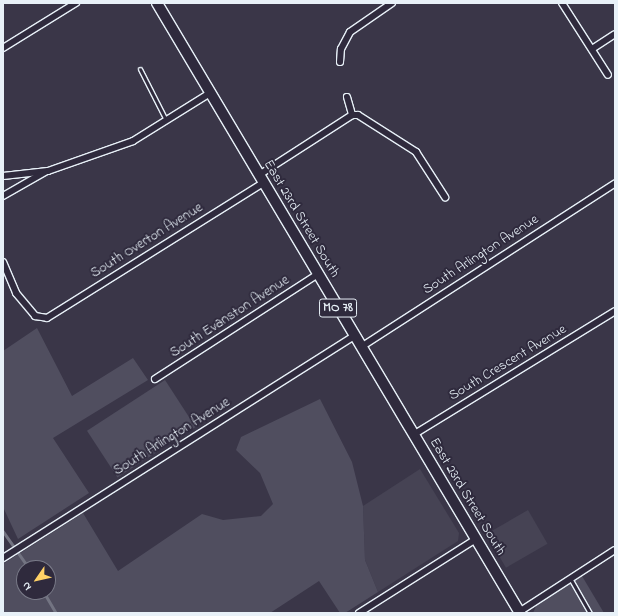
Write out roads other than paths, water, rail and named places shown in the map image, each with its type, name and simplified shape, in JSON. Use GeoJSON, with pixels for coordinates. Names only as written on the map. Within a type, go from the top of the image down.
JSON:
{"type":"FeatureCollection","features":[{"type":"Feature","properties":{"kind":"main road","name":"East 23rd Street South"},"geometry":{"type":"LineString","coordinates":[[157,3],[413,435],[520,612]]}},
{"type":"Feature","properties":{"kind":"street"},"geometry":{"type":"LineString","coordinates":[[3,48],[76,3]]}},
{"type":"Feature","properties":{"kind":"street"},"geometry":{"type":"LineString","coordinates":[[340,62],[341,49],[350,32],[392,3]]}},
{"type":"Feature","properties":{"kind":"street"},"geometry":{"type":"LineString","coordinates":[[562,3],[608,75]]}},
{"type":"Feature","properties":{"kind":"street"},"geometry":{"type":"LineString","coordinates":[[592,49],[615,34]]}},
{"type":"Feature","properties":{"kind":"street"},"geometry":{"type":"LineString","coordinates":[[3,196],[48,171],[133,141],[167,122],[210,94]]}},
{"type":"Feature","properties":{"kind":"street"},"geometry":{"type":"LineString","coordinates":[[347,97],[352,115],[371,121],[416,152],[445,197]]}},
{"type":"Feature","properties":{"kind":"street","name":"South Overton Avenue"},"geometry":{"type":"LineString","coordinates":[[3,262],[16,293],[35,316],[43,318],[261,179],[352,115]]}},
{"type":"Feature","properties":{"kind":"street"},"geometry":{"type":"LineString","coordinates":[[3,176],[48,171]]}},
{"type":"Feature","properties":{"kind":"street","name":"South Arlington Avenue"},"geometry":{"type":"LineString","coordinates":[[361,347],[615,183]]}},
{"type":"Feature","properties":{"kind":"street","name":"South Evanston Avenue"},"geometry":{"type":"LineString","coordinates":[[155,379],[318,274]]}},
{"type":"Feature","properties":{"kind":"street","name":"South Crescent Avenue"},"geometry":{"type":"LineString","coordinates":[[413,435],[615,311]]}},
{"type":"Feature","properties":{"kind":"street","name":"South Arlington Avenue"},"geometry":{"type":"LineString","coordinates":[[4,557],[354,336]]}},
{"type":"Feature","properties":{"kind":"street"},"geometry":{"type":"LineString","coordinates":[[359,613],[476,539]]}},
{"type":"Feature","properties":{"kind":"street"},"geometry":{"type":"LineString","coordinates":[[520,612],[615,550]]}},
{"type":"Feature","properties":{"kind":"lane"},"geometry":{"type":"LineString","coordinates":[[140,69],[167,122]]}},
{"type":"Feature","properties":{"kind":"lane"},"geometry":{"type":"LineString","coordinates":[[570,578],[590,613]]}},
{"type":"Feature","properties":{"kind":"waterway"},"geometry":{"type":"LineString","coordinates":[[3,531],[23,560]]}},
{"type":"Feature","properties":{"kind":"waterway"},"geometry":{"type":"LineString","coordinates":[[49,600],[56,613]]}}]}
